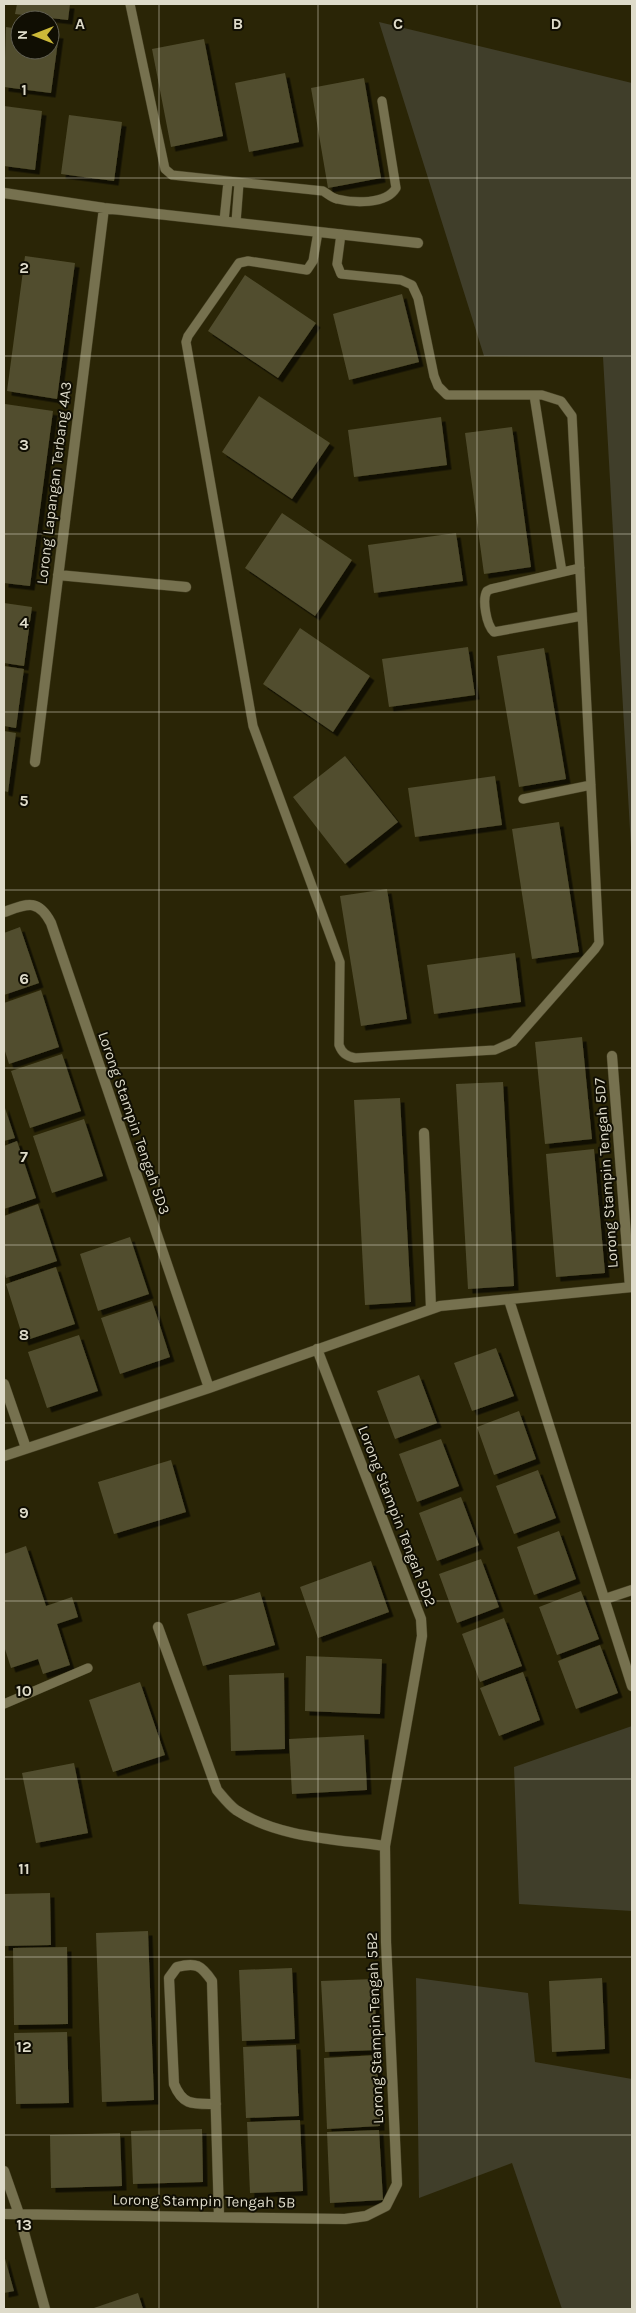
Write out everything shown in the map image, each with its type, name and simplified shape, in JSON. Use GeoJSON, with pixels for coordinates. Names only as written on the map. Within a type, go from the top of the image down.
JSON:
{"type":"FeatureCollection","features":[{"type":"Feature","properties":{"kind":"street"},"geometry":{"type":"LineString","coordinates":[[4,193],[104,208],[418,243]]}},
{"type":"Feature","properties":{"kind":"street","name":"Lorong Lapangan Terbang 4A3"},"geometry":{"type":"LineString","coordinates":[[34,762],[104,208]]}},
{"type":"Feature","properties":{"kind":"street"},"geometry":{"type":"LineString","coordinates":[[58,575],[186,587]]}},
{"type":"Feature","properties":{"kind":"street","name":"Lorong Stampin Tengah 5D3"},"geometry":{"type":"LineString","coordinates":[[4,912],[28,905],[37,905],[44,910],[51,923],[209,1388]]}},
{"type":"Feature","properties":{"kind":"street","name":"Lorong Stampin Tengah 5D7"},"geometry":{"type":"LineString","coordinates":[[612,1056],[631,1287]]}},
{"type":"Feature","properties":{"kind":"street"},"geometry":{"type":"LineString","coordinates":[[424,1133],[431,1308]]}},
{"type":"Feature","properties":{"kind":"street"},"geometry":{"type":"LineString","coordinates":[[4,1456],[209,1388],[431,1308],[631,1287]]}},
{"type":"Feature","properties":{"kind":"street"},"geometry":{"type":"LineString","coordinates":[[509,1300],[632,1686]]}},
{"type":"Feature","properties":{"kind":"street","name":"Lorong Stampin Tengah 5D2"},"geometry":{"type":"LineString","coordinates":[[317,1349],[421,1619],[422,1636],[384,1846]]}},
{"type":"Feature","properties":{"kind":"street"},"geometry":{"type":"LineString","coordinates":[[4,1384],[26,1448]]}},
{"type":"Feature","properties":{"kind":"street"},"geometry":{"type":"LineString","coordinates":[[604,1598],[632,1590]]}},
{"type":"Feature","properties":{"kind":"street"},"geometry":{"type":"LineString","coordinates":[[158,1628],[217,1790],[235,1810],[270,1827],[314,1836],[384,1846]]}},
{"type":"Feature","properties":{"kind":"street","name":"Lorong Stampin Tengah 5B2"},"geometry":{"type":"LineString","coordinates":[[384,1846],[386,1942],[397,2184],[386,2206]]}},
{"type":"Feature","properties":{"kind":"street"},"geometry":{"type":"LineString","coordinates":[[216,2104],[190,2103],[180,2098],[174,2084],[169,1978],[177,1967],[190,1963],[203,1968],[212,1981],[216,2104],[219,2216]]}},
{"type":"Feature","properties":{"kind":"street"},"geometry":{"type":"LineString","coordinates":[[4,2171],[45,2309]]}},
{"type":"Feature","properties":{"kind":"street","name":"Lorong Stampin Tengah 5B"},"geometry":{"type":"LineString","coordinates":[[4,2214],[345,2219],[366,2216],[386,2206]]}},
{"type":"Feature","properties":{"kind":"lane"},"geometry":{"type":"LineString","coordinates":[[130,4],[167,172],[172,175],[323,191],[335,199],[356,202],[380,200],[392,194],[396,185],[382,101]]}},
{"type":"Feature","properties":{"kind":"lane"},"geometry":{"type":"LineString","coordinates":[[224,221],[228,182]]}},
{"type":"Feature","properties":{"kind":"lane"},"geometry":{"type":"LineString","coordinates":[[236,222],[239,183]]}},
{"type":"Feature","properties":{"kind":"lane"},"geometry":{"type":"LineString","coordinates":[[318,232],[314,261],[307,270],[248,260],[238,263],[188,336],[186,346],[253,726],[340,962],[339,1045],[344,1054],[355,1058],[495,1050],[513,1042],[599,943],[572,416],[561,401],[552,397],[534,395],[447,395],[442,391],[434,376],[418,298],[412,285],[401,280],[341,274],[336,264],[341,234]]}},
{"type":"Feature","properties":{"kind":"lane"},"geometry":{"type":"LineString","coordinates":[[534,395],[562,572]]}},
{"type":"Feature","properties":{"kind":"lane"},"geometry":{"type":"LineString","coordinates":[[580,568],[487,591],[485,598],[491,630],[498,632],[582,616]]}},
{"type":"Feature","properties":{"kind":"lane"},"geometry":{"type":"LineString","coordinates":[[523,799],[591,785]]}},
{"type":"Feature","properties":{"kind":"lane"},"geometry":{"type":"LineString","coordinates":[[4,1704],[88,1668]]}},
{"type":"Feature","properties":{"kind":"shaded area"},"geometry":{"type":"Polygon","coordinates":[[[379,22],[632,83],[632,865],[603,357],[484,356],[379,22]]]}},
{"type":"Feature","properties":{"kind":"shaded area"},"geometry":{"type":"Polygon","coordinates":[[[632,1726],[632,1911],[519,1904],[514,1767],[632,1726]]]}},
{"type":"Feature","properties":{"kind":"shaded area"},"geometry":{"type":"Polygon","coordinates":[[[416,1978],[528,1993],[535,2062],[632,2079],[632,2309],[562,2309],[512,2163],[419,2198],[416,1978]]]}},
{"type":"Feature","properties":{"kind":"building"},"geometry":{"type":"Polygon","coordinates":[[[17,4],[70,4],[68,20],[60,19],[60,10],[16,10],[17,4]]]}},
{"type":"Feature","properties":{"kind":"building"},"geometry":{"type":"Polygon","coordinates":[[[6,27],[10,28],[10,60],[55,60],[51,93],[4,87],[6,27]]]}},
{"type":"Feature","properties":{"kind":"building"},"geometry":{"type":"Polygon","coordinates":[[[204,39],[223,136],[171,147],[152,49],[204,39]]]}},
{"type":"Feature","properties":{"kind":"building"},"geometry":{"type":"Polygon","coordinates":[[[285,73],[299,142],[249,152],[235,83],[285,73]]]}},
{"type":"Feature","properties":{"kind":"building"},"geometry":{"type":"Polygon","coordinates":[[[364,78],[381,178],[328,188],[311,88],[364,78]]]}},
{"type":"Feature","properties":{"kind":"building"},"geometry":{"type":"Polygon","coordinates":[[[4,106],[42,111],[35,170],[4,166],[4,106]]]}},
{"type":"Feature","properties":{"kind":"building"},"geometry":{"type":"Polygon","coordinates":[[[69,115],[122,122],[114,181],[61,174],[69,115]]]}},
{"type":"Feature","properties":{"kind":"building"},"geometry":{"type":"Polygon","coordinates":[[[25,256],[75,263],[57,399],[7,391],[25,256]]]}},
{"type":"Feature","properties":{"kind":"building"},"geometry":{"type":"Polygon","coordinates":[[[245,275],[316,323],[278,378],[208,331],[245,275]]]}},
{"type":"Feature","properties":{"kind":"building"},"geometry":{"type":"Polygon","coordinates":[[[402,294],[419,362],[349,380],[333,314],[402,294]]]}},
{"type":"Feature","properties":{"kind":"building"},"geometry":{"type":"Polygon","coordinates":[[[259,396],[330,443],[292,499],[222,452],[259,396]]]}},
{"type":"Feature","properties":{"kind":"building"},"geometry":{"type":"Polygon","coordinates":[[[5,404],[53,411],[30,586],[4,583],[5,404]]]}},
{"type":"Feature","properties":{"kind":"building"},"geometry":{"type":"Polygon","coordinates":[[[441,417],[447,465],[354,477],[348,430],[441,417]]]}},
{"type":"Feature","properties":{"kind":"building"},"geometry":{"type":"Polygon","coordinates":[[[512,427],[531,567],[484,574],[465,433],[512,427]]]}},
{"type":"Feature","properties":{"kind":"building"},"geometry":{"type":"Polygon","coordinates":[[[282,513],[352,560],[315,616],[245,568],[282,513]]]}},
{"type":"Feature","properties":{"kind":"building"},"geometry":{"type":"Polygon","coordinates":[[[456,533],[463,581],[374,593],[368,545],[456,533]]]}},
{"type":"Feature","properties":{"kind":"building"},"geometry":{"type":"Polygon","coordinates":[[[4,603],[32,607],[24,666],[4,663],[4,603]]]}},
{"type":"Feature","properties":{"kind":"building"},"geometry":{"type":"Polygon","coordinates":[[[300,628],[370,676],[333,732],[263,684],[300,628]]]}},
{"type":"Feature","properties":{"kind":"building"},"geometry":{"type":"Polygon","coordinates":[[[468,647],[475,695],[389,707],[382,659],[468,647]]]}},
{"type":"Feature","properties":{"kind":"building"},"geometry":{"type":"Polygon","coordinates":[[[544,648],[566,779],[519,787],[497,656],[544,648]]]}},
{"type":"Feature","properties":{"kind":"building"},"geometry":{"type":"Polygon","coordinates":[[[4,666],[24,669],[16,728],[4,726],[4,666]]]}},
{"type":"Feature","properties":{"kind":"building"},"geometry":{"type":"Polygon","coordinates":[[[4,731],[16,733],[8,792],[4,791],[4,731]]]}},
{"type":"Feature","properties":{"kind":"building"},"geometry":{"type":"Polygon","coordinates":[[[345,756],[398,822],[345,864],[293,797],[345,756]]]}},
{"type":"Feature","properties":{"kind":"building"},"geometry":{"type":"Polygon","coordinates":[[[495,776],[502,825],[415,837],[408,788],[495,776]]]}},
{"type":"Feature","properties":{"kind":"building"},"geometry":{"type":"Polygon","coordinates":[[[559,822],[579,952],[532,959],[512,829],[559,822]]]}},
{"type":"Feature","properties":{"kind":"building"},"geometry":{"type":"Polygon","coordinates":[[[387,889],[407,1019],[361,1026],[340,896],[387,889]]]}},
{"type":"Feature","properties":{"kind":"building"},"geometry":{"type":"Polygon","coordinates":[[[20,927],[39,983],[4,995],[4,933],[20,927]]]}},
{"type":"Feature","properties":{"kind":"building"},"geometry":{"type":"Polygon","coordinates":[[[515,953],[521,1002],[434,1014],[427,965],[515,953]]]}},
{"type":"Feature","properties":{"kind":"building"},"geometry":{"type":"Polygon","coordinates":[[[41,990],[59,1047],[9,1064],[4,1048],[4,1003],[41,990]]]}},
{"type":"Feature","properties":{"kind":"building"},"geometry":{"type":"Polygon","coordinates":[[[582,1037],[592,1139],[545,1144],[535,1042],[582,1037]]]}},
{"type":"Feature","properties":{"kind":"building"},"geometry":{"type":"Polygon","coordinates":[[[62,1054],[81,1111],[30,1128],[11,1071],[62,1054]]]}},
{"type":"Feature","properties":{"kind":"building"},"geometry":{"type":"Polygon","coordinates":[[[503,1082],[514,1286],[468,1289],[456,1084],[503,1082]]]}},
{"type":"Feature","properties":{"kind":"building"},"geometry":{"type":"Polygon","coordinates":[[[400,1098],[411,1302],[365,1305],[354,1100],[400,1098]]]}},
{"type":"Feature","properties":{"kind":"building"},"geometry":{"type":"Polygon","coordinates":[[[4,1105],[15,1138],[4,1141],[4,1105]]]}},
{"type":"Feature","properties":{"kind":"building"},"geometry":{"type":"Polygon","coordinates":[[[84,1119],[103,1176],[52,1193],[33,1136],[84,1119]]]}},
{"type":"Feature","properties":{"kind":"building"},"geometry":{"type":"Polygon","coordinates":[[[17,1141],[36,1198],[4,1209],[4,1146],[17,1141]]]}},
{"type":"Feature","properties":{"kind":"building"},"geometry":{"type":"Polygon","coordinates":[[[594,1149],[605,1273],[556,1277],[546,1154],[594,1149]]]}},
{"type":"Feature","properties":{"kind":"building"},"geometry":{"type":"Polygon","coordinates":[[[38,1204],[57,1261],[6,1278],[4,1270],[4,1216],[38,1204]]]}},
{"type":"Feature","properties":{"kind":"building"},"geometry":{"type":"Polygon","coordinates":[[[130,1237],[149,1294],[98,1311],[80,1254],[130,1237]]]}},
{"type":"Feature","properties":{"kind":"building"},"geometry":{"type":"Polygon","coordinates":[[[56,1267],[75,1324],[24,1341],[6,1284],[56,1267]]]}},
{"type":"Feature","properties":{"kind":"building"},"geometry":{"type":"Polygon","coordinates":[[[152,1301],[170,1357],[120,1374],[101,1318],[152,1301]]]}},
{"type":"Feature","properties":{"kind":"building"},"geometry":{"type":"Polygon","coordinates":[[[79,1335],[98,1391],[47,1408],[28,1352],[79,1335]]]}},
{"type":"Feature","properties":{"kind":"building"},"geometry":{"type":"Polygon","coordinates":[[[496,1348],[514,1396],[472,1411],[454,1363],[496,1348]]]}},
{"type":"Feature","properties":{"kind":"building"},"geometry":{"type":"Polygon","coordinates":[[[419,1375],[437,1423],[395,1439],[377,1391],[419,1375]]]}},
{"type":"Feature","properties":{"kind":"building"},"geometry":{"type":"Polygon","coordinates":[[[519,1411],[536,1459],[494,1475],[477,1427],[519,1411]]]}},
{"type":"Feature","properties":{"kind":"building"},"geometry":{"type":"Polygon","coordinates":[[[441,1439],[459,1486],[417,1502],[399,1454],[441,1439]]]}},
{"type":"Feature","properties":{"kind":"building"},"geometry":{"type":"Polygon","coordinates":[[[171,1460],[186,1512],[114,1534],[98,1482],[171,1460]]]}},
{"type":"Feature","properties":{"kind":"building"},"geometry":{"type":"Polygon","coordinates":[[[538,1470],[556,1518],[514,1534],[496,1486],[538,1470]]]}},
{"type":"Feature","properties":{"kind":"building"},"geometry":{"type":"Polygon","coordinates":[[[461,1497],[479,1545],[437,1561],[419,1513],[461,1497]]]}},
{"type":"Feature","properties":{"kind":"building"},"geometry":{"type":"Polygon","coordinates":[[[559,1531],[576,1579],[534,1595],[517,1547],[559,1531]]]}},
{"type":"Feature","properties":{"kind":"building"},"geometry":{"type":"Polygon","coordinates":[[[26,1546],[46,1606],[72,1597],[78,1617],[57,1624],[70,1665],[43,1674],[38,1659],[11,1668],[4,1646],[4,1554],[26,1546]]]}},
{"type":"Feature","properties":{"kind":"building"},"geometry":{"type":"Polygon","coordinates":[[[481,1559],[499,1607],[457,1623],[439,1574],[481,1559]]]}},
{"type":"Feature","properties":{"kind":"building"},"geometry":{"type":"Polygon","coordinates":[[[371,1561],[389,1612],[318,1638],[300,1587],[371,1561]]]}},
{"type":"Feature","properties":{"kind":"building"},"geometry":{"type":"Polygon","coordinates":[[[581,1591],[599,1639],[557,1655],[539,1607],[581,1591]]]}},
{"type":"Feature","properties":{"kind":"building"},"geometry":{"type":"Polygon","coordinates":[[[260,1592],[275,1645],[203,1666],[187,1614],[260,1592]]]}},
{"type":"Feature","properties":{"kind":"building"},"geometry":{"type":"Polygon","coordinates":[[[504,1618],[522,1666],[480,1682],[462,1634],[504,1618]]]}},
{"type":"Feature","properties":{"kind":"building"},"geometry":{"type":"Polygon","coordinates":[[[600,1645],[618,1693],[576,1709],[558,1661],[600,1645]]]}},
{"type":"Feature","properties":{"kind":"building"},"geometry":{"type":"Polygon","coordinates":[[[306,1656],[382,1659],[380,1714],[305,1711],[306,1656]]]}},
{"type":"Feature","properties":{"kind":"building"},"geometry":{"type":"Polygon","coordinates":[[[523,1672],[540,1720],[499,1736],[480,1688],[523,1672]]]}},
{"type":"Feature","properties":{"kind":"building"},"geometry":{"type":"Polygon","coordinates":[[[284,1673],[285,1749],[231,1751],[229,1675],[284,1673]]]}},
{"type":"Feature","properties":{"kind":"building"},"geometry":{"type":"Polygon","coordinates":[[[140,1682],[165,1755],[113,1772],[89,1700],[140,1682]]]}},
{"type":"Feature","properties":{"kind":"building"},"geometry":{"type":"Polygon","coordinates":[[[364,1735],[367,1790],[292,1794],[289,1739],[364,1735]]]}},
{"type":"Feature","properties":{"kind":"building"},"geometry":{"type":"Polygon","coordinates":[[[74,1763],[88,1833],[36,1843],[22,1773],[74,1763]]]}},
{"type":"Feature","properties":{"kind":"building"},"geometry":{"type":"Polygon","coordinates":[[[50,1893],[51,1945],[4,1946],[4,1894],[50,1893]]]}},
{"type":"Feature","properties":{"kind":"building"},"geometry":{"type":"Polygon","coordinates":[[[148,1931],[154,2100],[102,2102],[96,1933],[148,1931]]]}},
{"type":"Feature","properties":{"kind":"building"},"geometry":{"type":"Polygon","coordinates":[[[67,1947],[68,2024],[14,2025],[13,1948],[67,1947]]]}},
{"type":"Feature","properties":{"kind":"building"},"geometry":{"type":"Polygon","coordinates":[[[292,1968],[295,2039],[242,2041],[239,1970],[292,1968]]]}},
{"type":"Feature","properties":{"kind":"building"},"geometry":{"type":"Polygon","coordinates":[[[602,1978],[605,2049],[552,2052],[549,1981],[602,1978]]]}},
{"type":"Feature","properties":{"kind":"building"},"geometry":{"type":"Polygon","coordinates":[[[374,1979],[377,2050],[325,2052],[321,1981],[374,1979]]]}},
{"type":"Feature","properties":{"kind":"building"},"geometry":{"type":"Polygon","coordinates":[[[67,2032],[69,2103],[16,2104],[14,2033],[67,2032]]]}},
{"type":"Feature","properties":{"kind":"building"},"geometry":{"type":"Polygon","coordinates":[[[296,2045],[299,2116],[246,2118],[243,2047],[296,2045]]]}},
{"type":"Feature","properties":{"kind":"building"},"geometry":{"type":"Polygon","coordinates":[[[377,2055],[380,2126],[327,2129],[324,2058],[377,2055]]]}},
{"type":"Feature","properties":{"kind":"building"},"geometry":{"type":"Polygon","coordinates":[[[300,2120],[303,2191],[250,2193],[247,2122],[300,2120]]]}},
{"type":"Feature","properties":{"kind":"building"},"geometry":{"type":"Polygon","coordinates":[[[202,2129],[203,2182],[133,2184],[131,2131],[202,2129]]]}},
{"type":"Feature","properties":{"kind":"building"},"geometry":{"type":"Polygon","coordinates":[[[379,2130],[383,2200],[330,2203],[327,2132],[379,2130]]]}},
{"type":"Feature","properties":{"kind":"building"},"geometry":{"type":"Polygon","coordinates":[[[120,2133],[122,2186],[51,2188],[50,2135],[120,2133]]]}},
{"type":"Feature","properties":{"kind":"building"},"geometry":{"type":"Polygon","coordinates":[[[4,2255],[14,2291],[4,2293],[4,2255]]]}},
{"type":"Feature","properties":{"kind":"building"},"geometry":{"type":"Polygon","coordinates":[[[138,2293],[143,2309],[91,2309],[138,2293]]]}}]}
